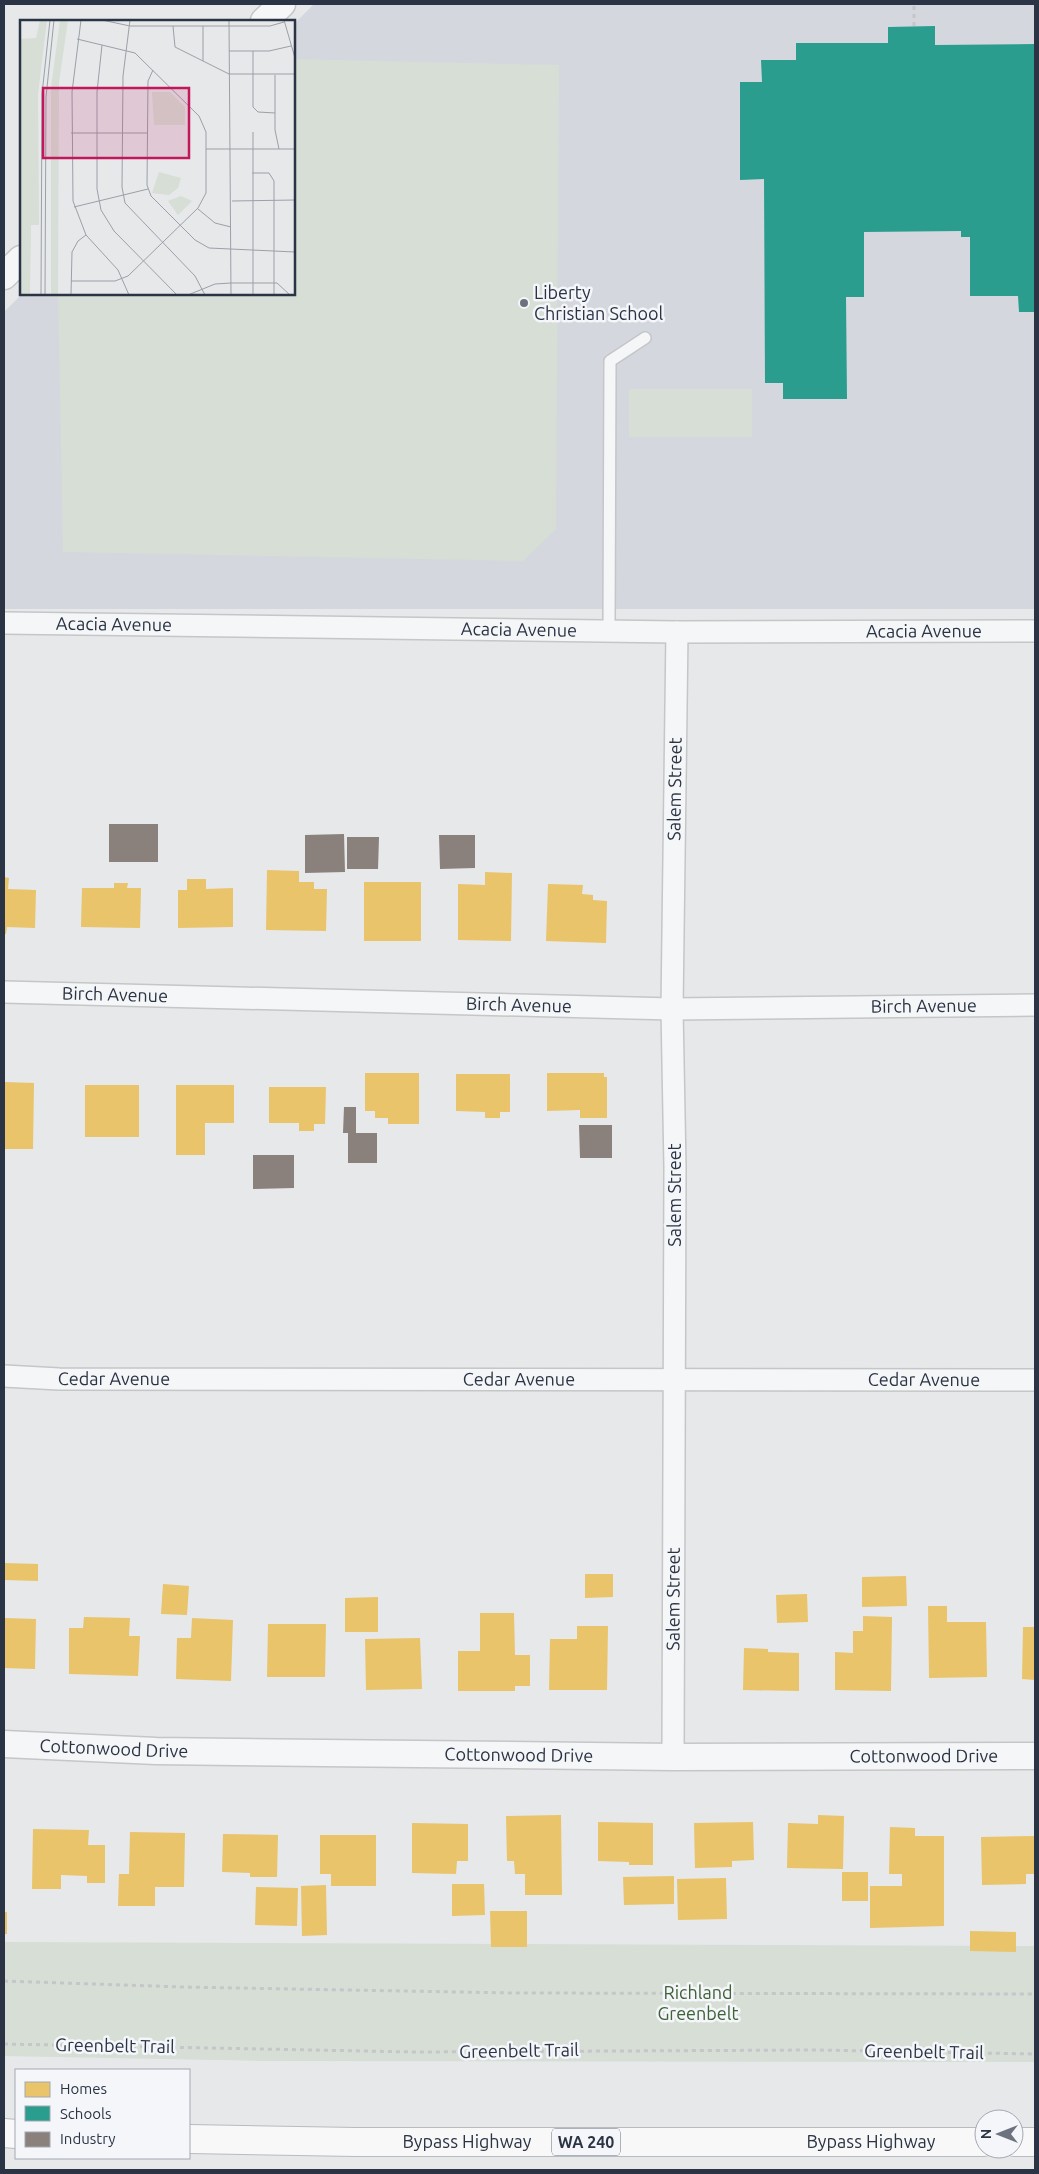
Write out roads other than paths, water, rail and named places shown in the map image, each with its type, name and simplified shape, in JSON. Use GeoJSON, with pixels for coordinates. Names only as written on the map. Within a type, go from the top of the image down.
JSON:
{"type":"FeatureCollection","features":[{"type":"Feature","properties":{"kind":"highway","name":"Bypass Highway"},"geometry":{"type":"LineString","coordinates":[[190,2140],[355,2142],[974,2142]]}},
{"type":"Feature","properties":{"kind":"street"},"geometry":{"type":"LineString","coordinates":[[265,20],[282,4]]}},
{"type":"Feature","properties":{"kind":"street"},"geometry":{"type":"LineString","coordinates":[[4,276],[20,259]]}},
{"type":"Feature","properties":{"kind":"street","name":"Acacia Avenue"},"geometry":{"type":"LineString","coordinates":[[4,623],[677,632],[1035,631]]}},
{"type":"Feature","properties":{"kind":"street","name":"Salem Street"},"geometry":{"type":"LineString","coordinates":[[674,1757],[675,1167],[672,1009],[677,632]]}},
{"type":"Feature","properties":{"kind":"street","name":"Birch Avenue"},"geometry":{"type":"LineString","coordinates":[[4,992],[672,1009],[1035,1005]]}},
{"type":"Feature","properties":{"kind":"street","name":"Cedar Avenue"},"geometry":{"type":"LineString","coordinates":[[4,1376],[58,1379],[1035,1380]]}},
{"type":"Feature","properties":{"kind":"street","name":"Cottonwood Drive"},"geometry":{"type":"LineString","coordinates":[[4,1744],[156,1751],[674,1757],[1035,1756]]}},
{"type":"Feature","properties":{"kind":"lane"},"geometry":{"type":"LineString","coordinates":[[609,631],[610,361],[645,338]]}},
{"type":"Feature","properties":{"kind":"place","name":"Liberty Christian School"},"geometry":{"type":"Point","coordinates":[524,303]}},
{"type":"Feature","properties":{"kind":"park label","name":"Richland Greenbelt"},"geometry":{"type":"Point","coordinates":[698,2004]}}]}
